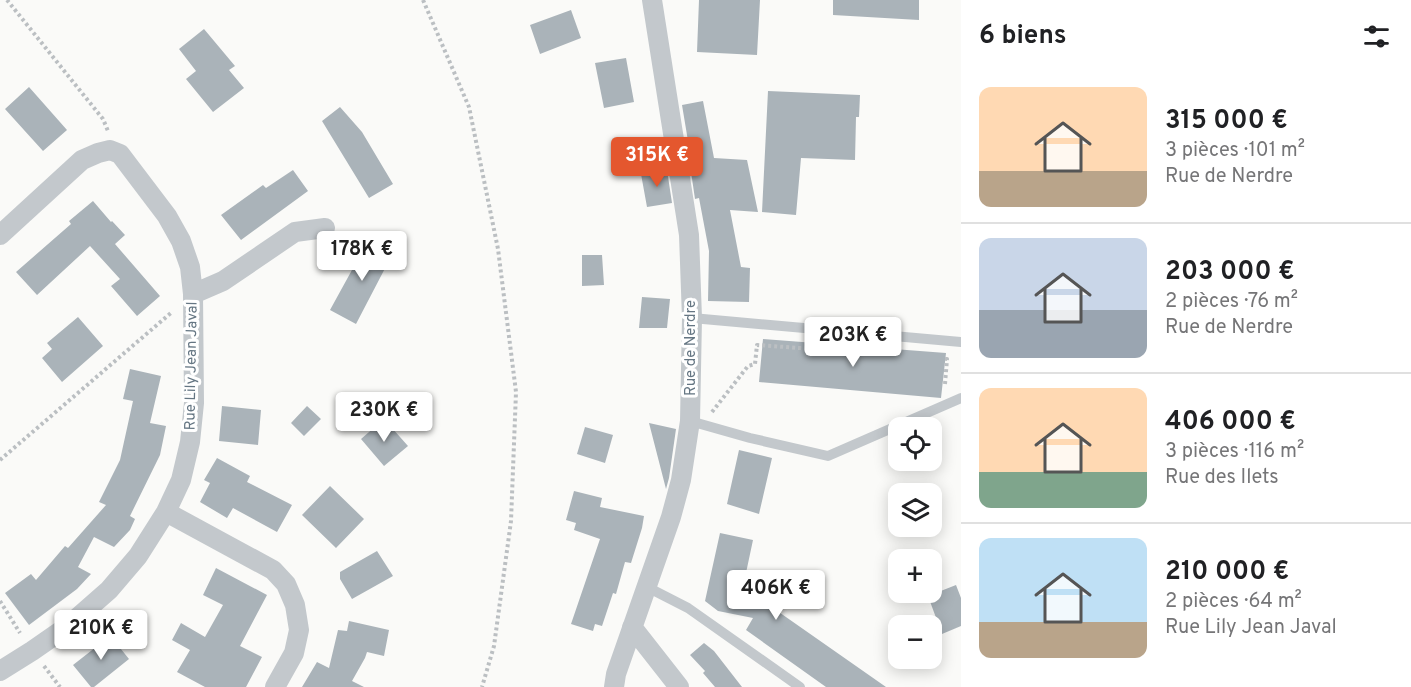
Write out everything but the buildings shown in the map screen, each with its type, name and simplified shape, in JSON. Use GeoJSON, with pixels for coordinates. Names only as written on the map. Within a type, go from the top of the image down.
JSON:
{"type":"FeatureCollection","features":[{"type":"Feature","properties":{"kind":"street","name":"Rue de Nerdre"},"geometry":{"type":"LineString","coordinates":[[614,687],[616,674],[671,517],[696,422],[689,235],[652,0]]}},
{"type":"Feature","properties":{"kind":"street"},"geometry":{"type":"LineString","coordinates":[[0,235],[82,160],[110,150],[120,154],[167,216],[181,241],[190,267],[193,294]]}},
{"type":"Feature","properties":{"kind":"street","name":"Rue Lily Jean Javal"},"geometry":{"type":"LineString","coordinates":[[0,671],[68,626],[109,590],[138,556],[166,512],[181,480],[190,442],[194,403],[193,294],[238,272],[295,232],[326,228]]}},
{"type":"Feature","properties":{"kind":"street"},"geometry":{"type":"LineString","coordinates":[[166,512],[273,570],[286,584],[295,605],[299,630],[294,653],[275,687]]}},
{"type":"Feature","properties":{"kind":"street"},"geometry":{"type":"LineString","coordinates":[[632,627],[680,687]]}},
{"type":"Feature","properties":{"kind":"lane"},"geometry":{"type":"LineString","coordinates":[[692,318],[961,342]]}},
{"type":"Feature","properties":{"kind":"lane"},"geometry":{"type":"LineString","coordinates":[[696,422],[793,454],[828,456],[961,398]]}},
{"type":"Feature","properties":{"kind":"lane"},"geometry":{"type":"LineString","coordinates":[[647,587],[688,608],[800,687]]}},
{"type":"Feature","properties":{"kind":"path"},"geometry":{"type":"LineString","coordinates":[[7,0],[104,119],[109,132],[110,150]]}},
{"type":"Feature","properties":{"kind":"path"},"geometry":{"type":"LineString","coordinates":[[423,0],[469,107],[498,249],[516,392],[511,521],[494,646],[482,687]]}},
{"type":"Feature","properties":{"kind":"path"},"geometry":{"type":"LineString","coordinates":[[0,460],[193,294]]}},
{"type":"Feature","properties":{"kind":"path"},"geometry":{"type":"LineString","coordinates":[[696,422],[748,366],[755,364],[757,345],[798,348]]}},
{"type":"Feature","properties":{"kind":"path"},"geometry":{"type":"LineString","coordinates":[[945,359],[947,359],[945,384]]}},
{"type":"Feature","properties":{"kind":"path"},"geometry":{"type":"LineString","coordinates":[[0,601],[32,651]]}}]}
